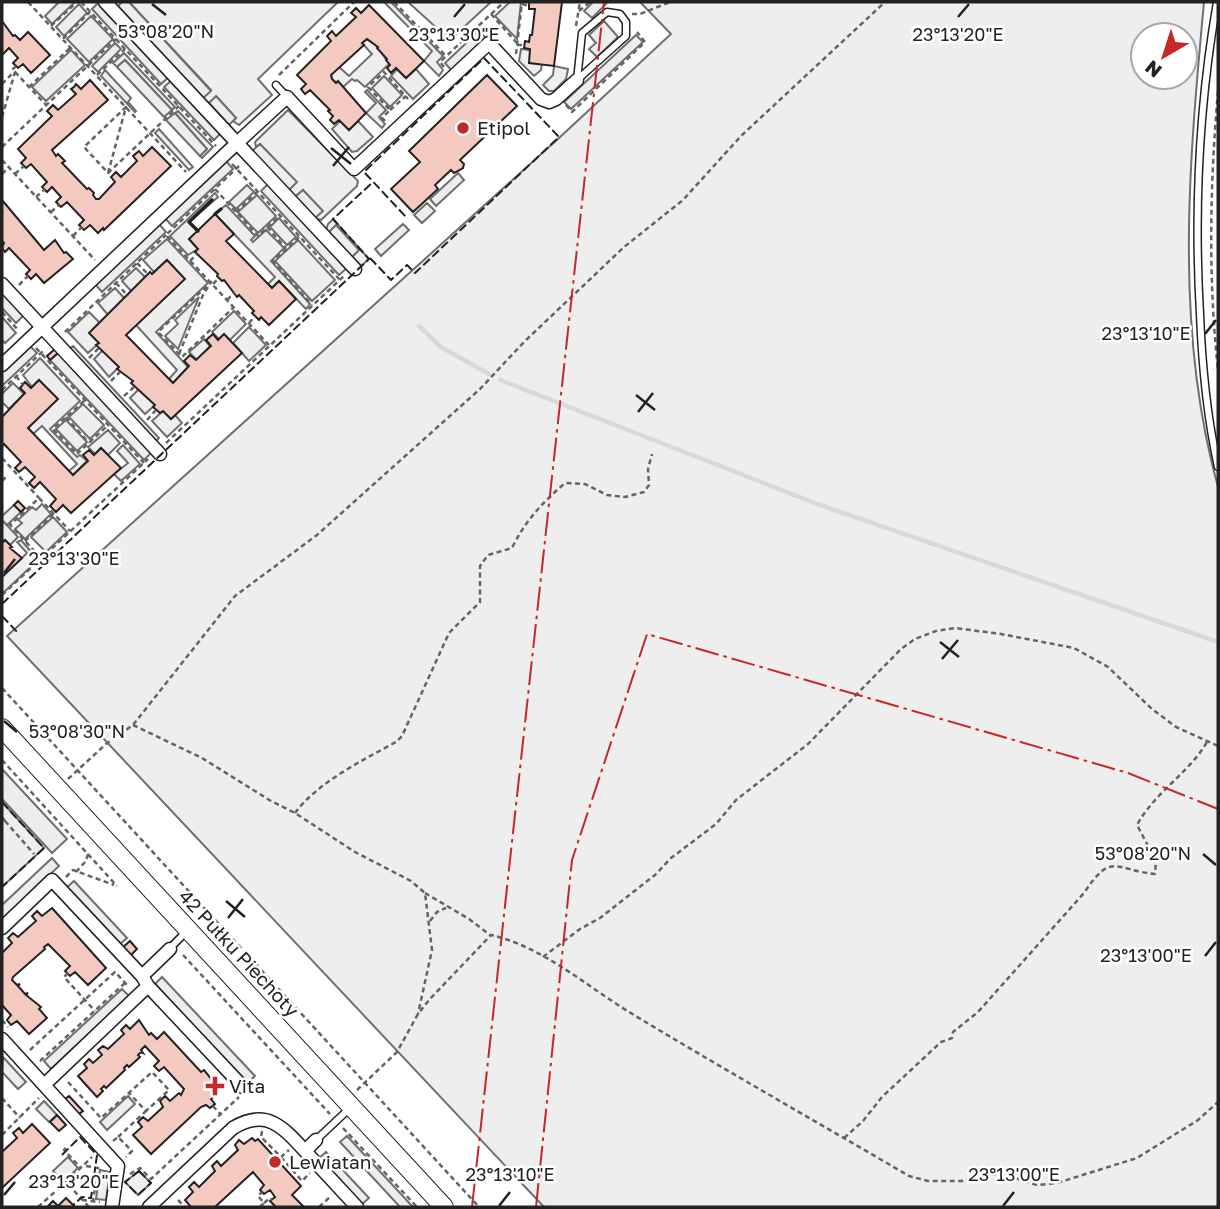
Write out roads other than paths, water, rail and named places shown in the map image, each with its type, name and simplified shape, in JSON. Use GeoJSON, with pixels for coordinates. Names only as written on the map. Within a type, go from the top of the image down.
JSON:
{"type":"FeatureCollection","features":[{"type":"Feature","properties":{"kind":"street"},"geometry":{"type":"LineString","coordinates":[[105,2],[354,268]]}},
{"type":"Feature","properties":{"kind":"street"},"geometry":{"type":"LineString","coordinates":[[2,365],[287,97],[354,169],[489,43],[541,99],[549,102],[556,99],[578,80]]}},
{"type":"Feature","properties":{"kind":"street"},"geometry":{"type":"LineString","coordinates":[[2,284],[158,452]]}},
{"type":"Feature","properties":{"kind":"street","name":"42 Pułku Piechoty"},"geometry":{"type":"LineString","coordinates":[[2,728],[444,1207]]}},
{"type":"Feature","properties":{"kind":"street"},"geometry":{"type":"LineString","coordinates":[[2,928],[52,880],[242,1091]]}},
{"type":"Feature","properties":{"kind":"street"},"geometry":{"type":"LineString","coordinates":[[44,1085],[138,996],[142,978],[174,950]]}},
{"type":"Feature","properties":{"kind":"street"},"geometry":{"type":"LineString","coordinates":[[2,1039],[118,1166],[112,1207]]}},
{"type":"Feature","properties":{"kind":"street"},"geometry":{"type":"LineString","coordinates":[[149,1207],[233,1128],[247,1120],[259,1118],[285,1129],[357,1207]]}},
{"type":"Feature","properties":{"kind":"street"},"geometry":{"type":"LineString","coordinates":[[305,1151],[316,1140]]}},
{"type":"Feature","properties":{"kind":"lane"},"geometry":{"type":"LineString","coordinates":[[1217,2],[1202,110],[1197,220],[1201,341],[1218,467]]}},
{"type":"Feature","properties":{"kind":"lane"},"geometry":{"type":"LineString","coordinates":[[607,12],[620,14],[626,22],[626,36],[578,80],[582,33],[607,12]]}},
{"type":"Feature","properties":{"kind":"lane"},"geometry":{"type":"LineString","coordinates":[[276,85],[287,97]]}},
{"type":"Feature","properties":{"kind":"lane"},"geometry":{"type":"LineString","coordinates":[[174,950],[189,930]]}},
{"type":"Feature","properties":{"kind":"lane"},"geometry":{"type":"LineString","coordinates":[[316,1140],[351,1106]]}},
{"type":"Feature","properties":{"kind":"waterway"},"geometry":{"type":"LineString","coordinates":[[419,326],[441,347],[489,374]]}},
{"type":"Feature","properties":{"kind":"waterway"},"geometry":{"type":"LineString","coordinates":[[500,380],[820,505],[1218,642]]}},
{"type":"Feature","properties":{"kind":"place","name":"Etipol"},"geometry":{"type":"Point","coordinates":[463,128]}},
{"type":"Feature","properties":{"kind":"place","name":"Vita"},"geometry":{"type":"Point","coordinates":[215,1086]}},
{"type":"Feature","properties":{"kind":"place","name":"Lewiatan"},"geometry":{"type":"Point","coordinates":[275,1162]}}]}
